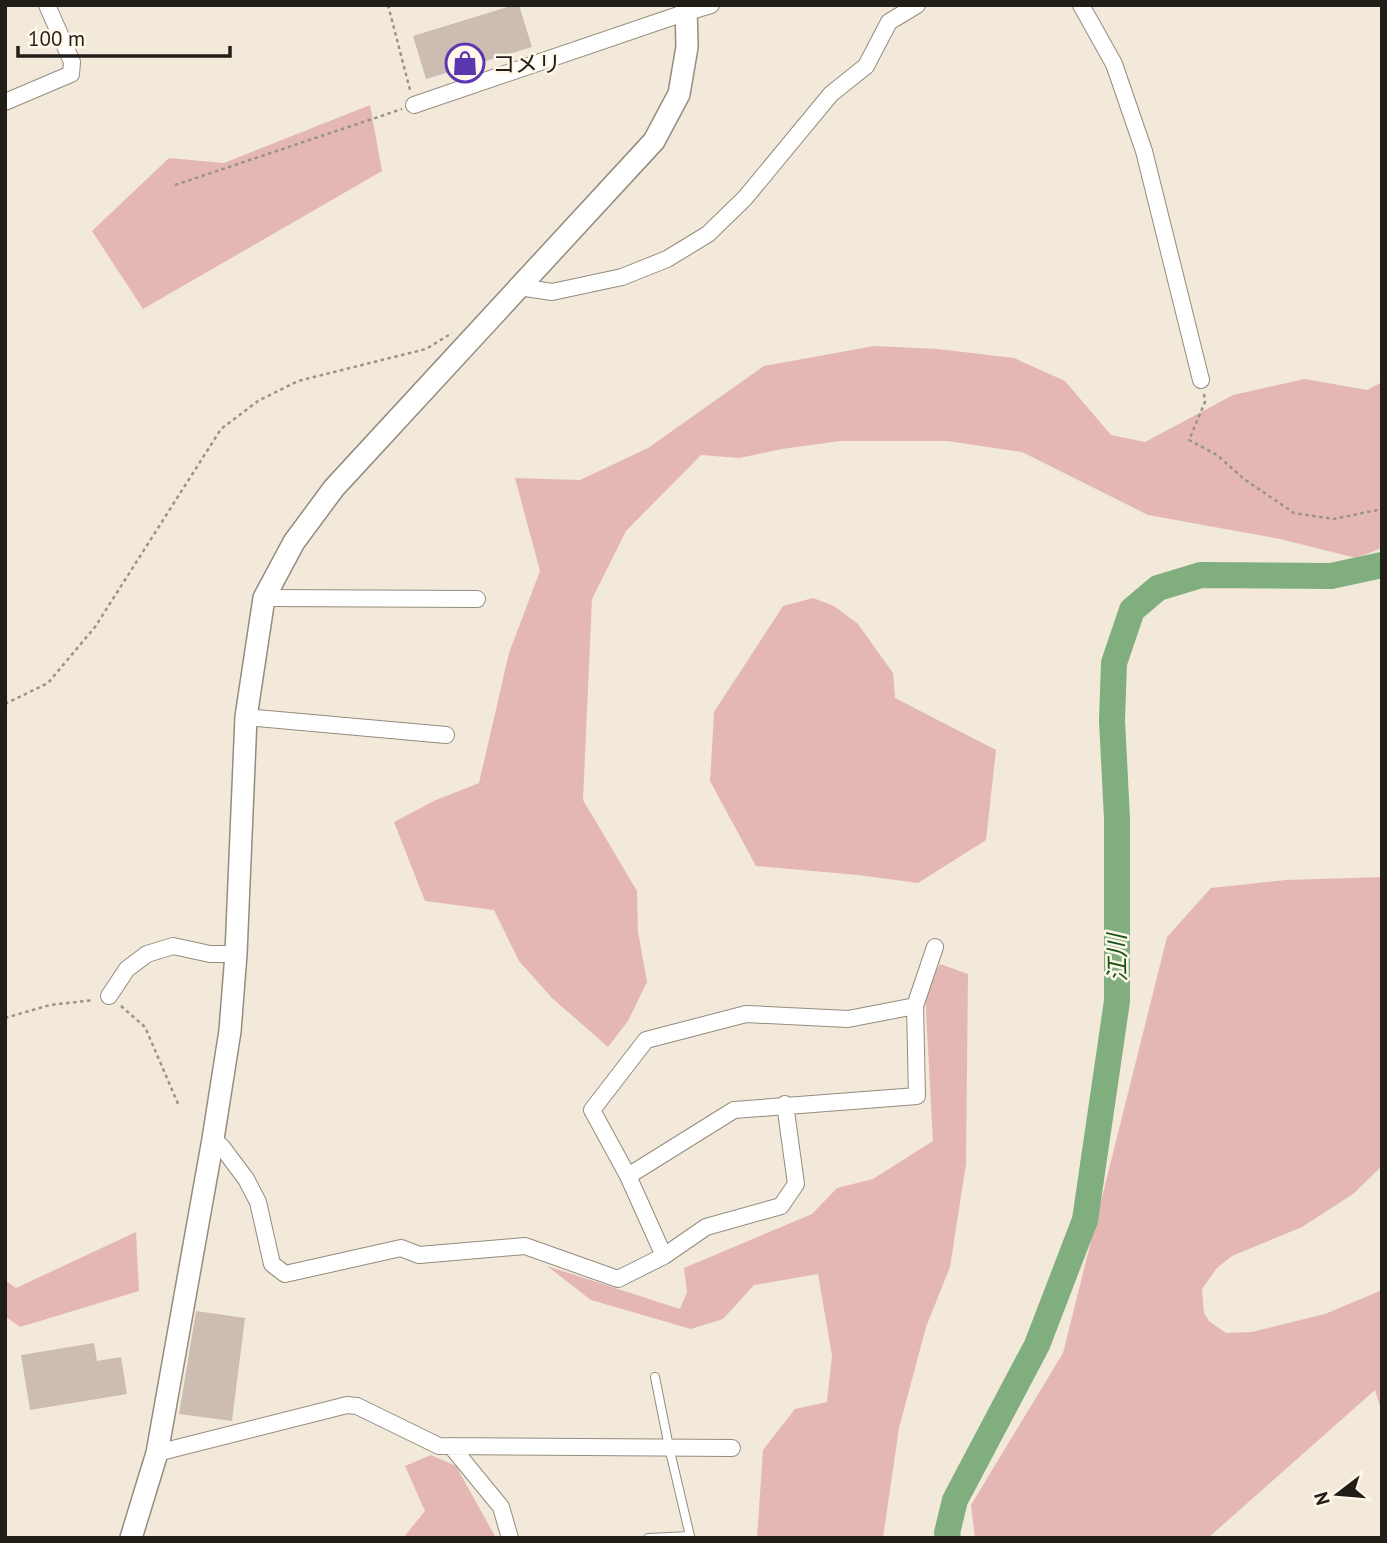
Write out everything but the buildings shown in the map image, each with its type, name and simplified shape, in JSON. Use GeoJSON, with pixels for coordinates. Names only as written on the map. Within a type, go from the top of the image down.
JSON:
{"type":"FeatureCollection","features":[{"type":"Feature","properties":{"kind":"street"},"geometry":{"type":"LineString","coordinates":[[5,102],[71,74],[72,62],[47,5]]}},
{"type":"Feature","properties":{"kind":"street"},"geometry":{"type":"LineString","coordinates":[[414,105],[686,8],[711,5]]}},
{"type":"Feature","properties":{"kind":"street"},"geometry":{"type":"LineString","coordinates":[[519,287],[552,292],[622,278],[667,259],[708,233],[745,198],[831,94],[866,66],[889,22],[917,5]]}},
{"type":"Feature","properties":{"kind":"street"},"geometry":{"type":"LineString","coordinates":[[1081,5],[1114,64],[1144,151],[1201,380]]}},
{"type":"Feature","properties":{"kind":"street"},"geometry":{"type":"LineString","coordinates":[[131,1538],[157,1453],[230,1031],[246,717],[264,598],[294,542],[334,488],[654,141],[679,94],[687,47],[686,8]]}},
{"type":"Feature","properties":{"kind":"street"},"geometry":{"type":"LineString","coordinates":[[264,598],[477,599]]}},
{"type":"Feature","properties":{"kind":"street"},"geometry":{"type":"LineString","coordinates":[[246,717],[446,734]]}},
{"type":"Feature","properties":{"kind":"street"},"geometry":{"type":"LineString","coordinates":[[109,996],[127,968],[147,954],[173,946],[210,954],[236,954]]}},
{"type":"Feature","properties":{"kind":"street"},"geometry":{"type":"LineString","coordinates":[[628,1176],[734,1110],[917,1096],[915,1006],[935,947]]}},
{"type":"Feature","properties":{"kind":"street"},"geometry":{"type":"LineString","coordinates":[[664,1256],[628,1176],[592,1110],[646,1040],[746,1014],[848,1019],[915,1006]]}},
{"type":"Feature","properties":{"kind":"street"},"geometry":{"type":"LineString","coordinates":[[213,1139],[246,1179],[258,1202],[272,1264],[285,1274],[401,1248],[419,1255],[525,1246],[618,1279],[664,1256],[706,1227],[781,1206],[796,1184],[785,1104]]}},
{"type":"Feature","properties":{"kind":"street"},"geometry":{"type":"LineString","coordinates":[[157,1453],[347,1405],[357,1406],[439,1446],[732,1447]]}},
{"type":"Feature","properties":{"kind":"street"},"geometry":{"type":"LineString","coordinates":[[451,1446],[501,1507],[510,1538]]}},
{"type":"Feature","properties":{"kind":"lane"},"geometry":{"type":"LineString","coordinates":[[648,1538],[690,1536],[655,1377]]}},
{"type":"Feature","properties":{"kind":"path"},"geometry":{"type":"LineString","coordinates":[[175,185],[414,105],[388,5]]}},
{"type":"Feature","properties":{"kind":"path"},"geometry":{"type":"LineString","coordinates":[[5,704],[48,683],[95,627],[221,429],[257,401],[298,381],[426,349],[461,327],[485,324]]}},
{"type":"Feature","properties":{"kind":"path"},"geometry":{"type":"LineString","coordinates":[[1201,380],[1205,402],[1189,440],[1217,456],[1244,479],[1294,513],[1334,519],[1382,509]]}},
{"type":"Feature","properties":{"kind":"path"},"geometry":{"type":"LineString","coordinates":[[5,1017],[50,1005],[99,1000],[109,996],[145,1027],[179,1106]]}},
{"type":"Feature","properties":{"kind":"shaded area"},"geometry":{"type":"Polygon","coordinates":[[[370,105],[382,171],[143,309],[92,231],[169,158],[224,163],[370,105]]]}},
{"type":"Feature","properties":{"kind":"shaded area"},"geometry":{"type":"Polygon","coordinates":[[[874,346],[938,349],[1014,358],[1065,381],[1111,435],[1145,442],[1233,395],[1305,379],[1367,390],[1382,382],[1382,548],[1356,558],[1280,539],[1148,515],[1022,452],[947,441],[840,441],[740,458],[701,455],[626,531],[592,599],[583,800],[637,891],[638,932],[647,982],[628,1021],[608,1047],[552,998],[519,961],[494,910],[425,901],[394,822],[436,800],[479,783],[509,653],[540,571],[515,478],[580,480],[648,448],[764,366],[874,346]]]}},
{"type":"Feature","properties":{"kind":"shaded area"},"geometry":{"type":"Polygon","coordinates":[[[813,598],[834,606],[858,624],[893,673],[895,698],[996,750],[986,840],[918,883],[756,866],[710,781],[714,712],[783,606],[813,598]]]}},
{"type":"Feature","properties":{"kind":"shaded area"},"geometry":{"type":"Polygon","coordinates":[[[1382,877],[1382,1166],[1353,1194],[1302,1227],[1232,1256],[1217,1268],[1202,1289],[1204,1313],[1209,1321],[1226,1333],[1252,1332],[1325,1314],[1382,1290],[1382,1413],[1375,1390],[1208,1538],[975,1538],[971,1505],[1063,1353],[1167,937],[1211,888],[1286,880],[1382,877]]]}},
{"type":"Feature","properties":{"kind":"shaded area"},"geometry":{"type":"Polygon","coordinates":[[[940,964],[968,974],[966,1164],[950,1267],[926,1327],[899,1428],[883,1538],[757,1538],[763,1450],[795,1409],[827,1402],[832,1356],[818,1274],[754,1285],[723,1319],[691,1329],[591,1300],[547,1266],[680,1309],[687,1292],[684,1268],[812,1214],[837,1188],[873,1179],[933,1141],[925,993],[940,964]]]}},
{"type":"Feature","properties":{"kind":"shaded area"},"geometry":{"type":"Polygon","coordinates":[[[136,1232],[139,1291],[20,1327],[5,1316],[5,1280],[16,1288],[136,1232]]]}},
{"type":"Feature","properties":{"kind":"shaded area"},"geometry":{"type":"Polygon","coordinates":[[[431,1455],[456,1466],[496,1538],[403,1538],[425,1511],[405,1466],[431,1455]]]}},
{"type":"Feature","properties":{"kind":"waterway","name":"江川"},"geometry":{"type":"LineString","coordinates":[[948,1538],[955,1500],[1037,1345],[1085,1220],[1117,1001],[1117,819],[1112,720],[1114,663],[1132,610],[1158,588],[1201,575],[1331,576],[1382,565]]}},
{"type":"Feature","properties":{"kind":"place","name":"コメリ"},"geometry":{"type":"Point","coordinates":[465,63]}}]}
